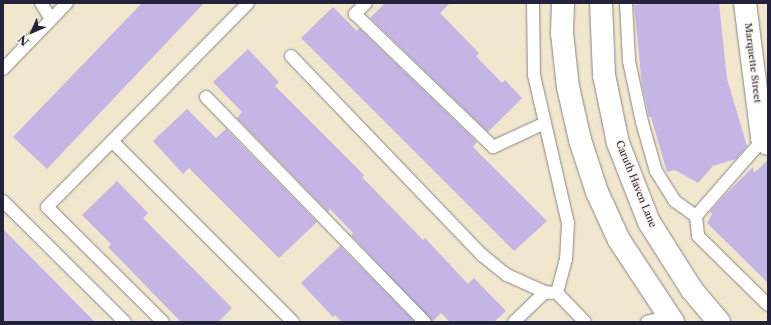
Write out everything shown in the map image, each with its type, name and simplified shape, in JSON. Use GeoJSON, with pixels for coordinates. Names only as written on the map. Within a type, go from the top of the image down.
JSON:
{"type":"FeatureCollection","features":[{"type":"Feature","properties":{"kind":"main road"},"geometry":{"type":"LineString","coordinates":[[563,3],[562,33],[568,87],[585,155],[597,192],[619,240],[670,320],[692,290]]}},
{"type":"Feature","properties":{"kind":"main road","name":"Caruth Haven Lane"},"geometry":{"type":"LineString","coordinates":[[600,3],[604,75],[618,143],[649,222],[692,290],[719,322]]}},
{"type":"Feature","properties":{"kind":"main road","name":"Marquette Street"},"geometry":{"type":"LineString","coordinates":[[745,3],[766,139]]}},
{"type":"Feature","properties":{"kind":"lane"},"geometry":{"type":"LineString","coordinates":[[41,3],[51,19]]}},
{"type":"Feature","properties":{"kind":"lane"},"geometry":{"type":"LineString","coordinates":[[3,69],[67,3]]}},
{"type":"Feature","properties":{"kind":"lane"},"geometry":{"type":"LineString","coordinates":[[163,322],[47,207],[248,3]]}},
{"type":"Feature","properties":{"kind":"lane"},"geometry":{"type":"LineString","coordinates":[[366,3],[355,14],[493,147],[545,123]]}},
{"type":"Feature","properties":{"kind":"lane"},"geometry":{"type":"LineString","coordinates":[[533,3],[534,75],[568,223],[566,259],[557,293]]}},
{"type":"Feature","properties":{"kind":"lane"},"geometry":{"type":"LineString","coordinates":[[626,3],[629,61],[642,122],[656,171],[675,201],[696,216]]}},
{"type":"Feature","properties":{"kind":"lane"},"geometry":{"type":"LineString","coordinates":[[290,56],[482,255],[507,275],[545,292],[557,293],[586,322]]}},
{"type":"Feature","properties":{"kind":"lane"},"geometry":{"type":"LineString","coordinates":[[206,97],[425,322]]}},
{"type":"Feature","properties":{"kind":"lane"},"geometry":{"type":"LineString","coordinates":[[766,139],[696,216],[698,236],[768,305]]}},
{"type":"Feature","properties":{"kind":"lane"},"geometry":{"type":"LineString","coordinates":[[112,141],[293,322]]}},
{"type":"Feature","properties":{"kind":"lane"},"geometry":{"type":"LineString","coordinates":[[3,201],[125,322]]}},
{"type":"Feature","properties":{"kind":"lane"},"geometry":{"type":"LineString","coordinates":[[514,322],[545,292]]}},
{"type":"Feature","properties":{"kind":"lane"},"geometry":{"type":"LineString","coordinates":[[647,322],[670,320]]}},
{"type":"Feature","properties":{"kind":"building"},"geometry":{"type":"Polygon","coordinates":[[[142,3],[204,3],[47,169],[13,137],[142,3]]]}},
{"type":"Feature","properties":{"kind":"building"},"geometry":{"type":"Polygon","coordinates":[[[385,3],[450,3],[440,13],[479,53],[476,56],[502,83],[505,80],[522,98],[488,132],[370,18],[385,3]]]}},
{"type":"Feature","properties":{"kind":"building"},"geometry":{"type":"Polygon","coordinates":[[[649,3],[719,3],[727,79],[747,146],[736,159],[713,166],[698,183],[675,170],[667,172],[651,117],[649,117],[642,85],[634,5],[649,3]]]}},
{"type":"Feature","properties":{"kind":"building"},"geometry":{"type":"Polygon","coordinates":[[[333,7],[357,31],[359,28],[477,142],[473,147],[547,221],[514,251],[301,38],[333,7]]]}},
{"type":"Feature","properties":{"kind":"building"},"geometry":{"type":"Polygon","coordinates":[[[248,49],[279,82],[275,86],[364,175],[362,177],[423,240],[425,238],[468,284],[474,278],[506,311],[494,322],[450,322],[441,313],[432,322],[351,235],[353,233],[330,209],[328,212],[237,118],[242,112],[213,82],[248,49]]]}},
{"type":"Feature","properties":{"kind":"building"},"geometry":{"type":"Polygon","coordinates":[[[187,109],[216,138],[226,129],[317,222],[279,258],[189,168],[183,174],[153,141],[187,109]]]}},
{"type":"Feature","properties":{"kind":"building"},"geometry":{"type":"Polygon","coordinates":[[[768,160],[768,283],[707,223],[712,214],[710,212],[721,199],[753,167],[754,173],[768,160]]]}},
{"type":"Feature","properties":{"kind":"building"},"geometry":{"type":"Polygon","coordinates":[[[117,181],[148,213],[143,218],[232,308],[218,322],[181,322],[108,247],[111,244],[82,215],[117,181]]]}},
{"type":"Feature","properties":{"kind":"building"},"geometry":{"type":"Polygon","coordinates":[[[3,229],[95,322],[3,322],[3,229]]]}},
{"type":"Feature","properties":{"kind":"building"},"geometry":{"type":"Polygon","coordinates":[[[340,246],[415,322],[342,322],[335,315],[333,317],[301,283],[340,246]]]}}]}
